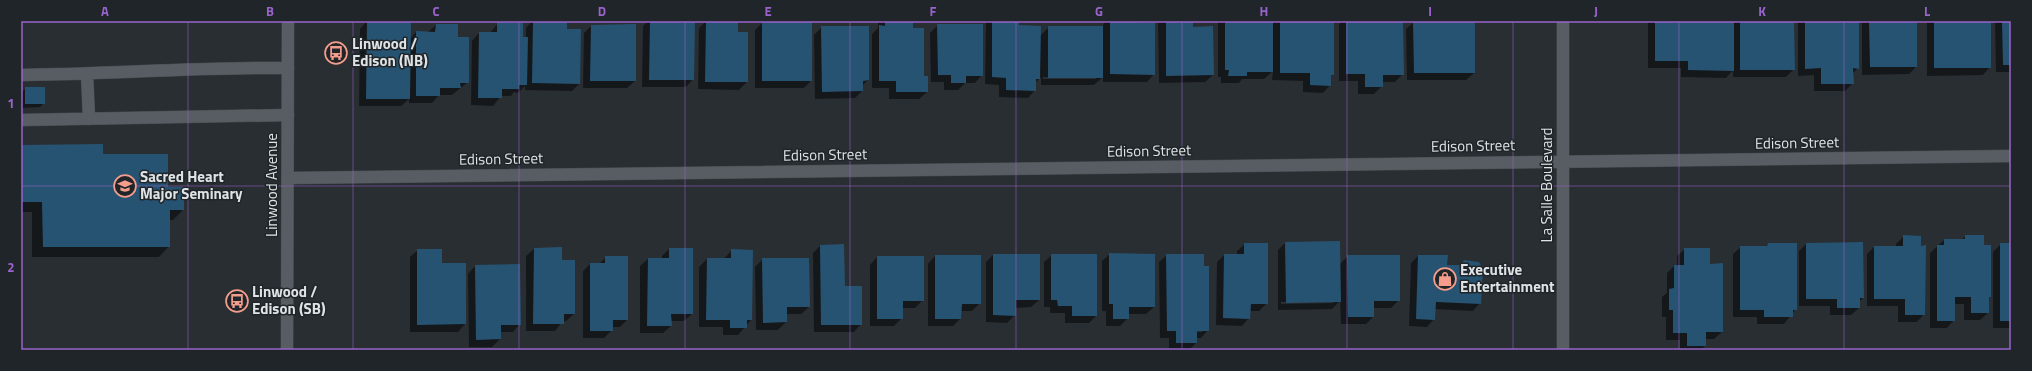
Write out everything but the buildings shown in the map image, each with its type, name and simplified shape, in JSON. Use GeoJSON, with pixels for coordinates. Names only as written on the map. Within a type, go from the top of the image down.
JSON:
{"type":"FeatureCollection","features":[{"type":"Feature","properties":{"kind":"street","name":"Linwood Avenue"},"geometry":{"type":"LineString","coordinates":[[287,350],[288,21]]}},
{"type":"Feature","properties":{"kind":"street","name":"La Salle Boulevard"},"geometry":{"type":"LineString","coordinates":[[1563,21],[1563,350]]}},
{"type":"Feature","properties":{"kind":"street"},"geometry":{"type":"LineString","coordinates":[[21,75],[233,68],[288,68]]}},
{"type":"Feature","properties":{"kind":"street"},"geometry":{"type":"LineString","coordinates":[[87,74],[89,119]]}},
{"type":"Feature","properties":{"kind":"street"},"geometry":{"type":"LineString","coordinates":[[21,120],[288,115]]}},
{"type":"Feature","properties":{"kind":"street","name":"Edison Street"},"geometry":{"type":"LineString","coordinates":[[288,178],[2011,156]]}},
{"type":"Feature","properties":{"kind":"place","name":"Linwood / Edison (NB)"},"geometry":{"type":"Point","coordinates":[336,53]}},
{"type":"Feature","properties":{"kind":"place","name":"Sacred Heart Major Seminary"},"geometry":{"type":"Point","coordinates":[125,186]}},
{"type":"Feature","properties":{"kind":"place","name":"Executive Entertainment"},"geometry":{"type":"Point","coordinates":[1445,279]}},
{"type":"Feature","properties":{"kind":"place","name":"Linwood / Edison (SB)"},"geometry":{"type":"Point","coordinates":[237,301]}}]}
